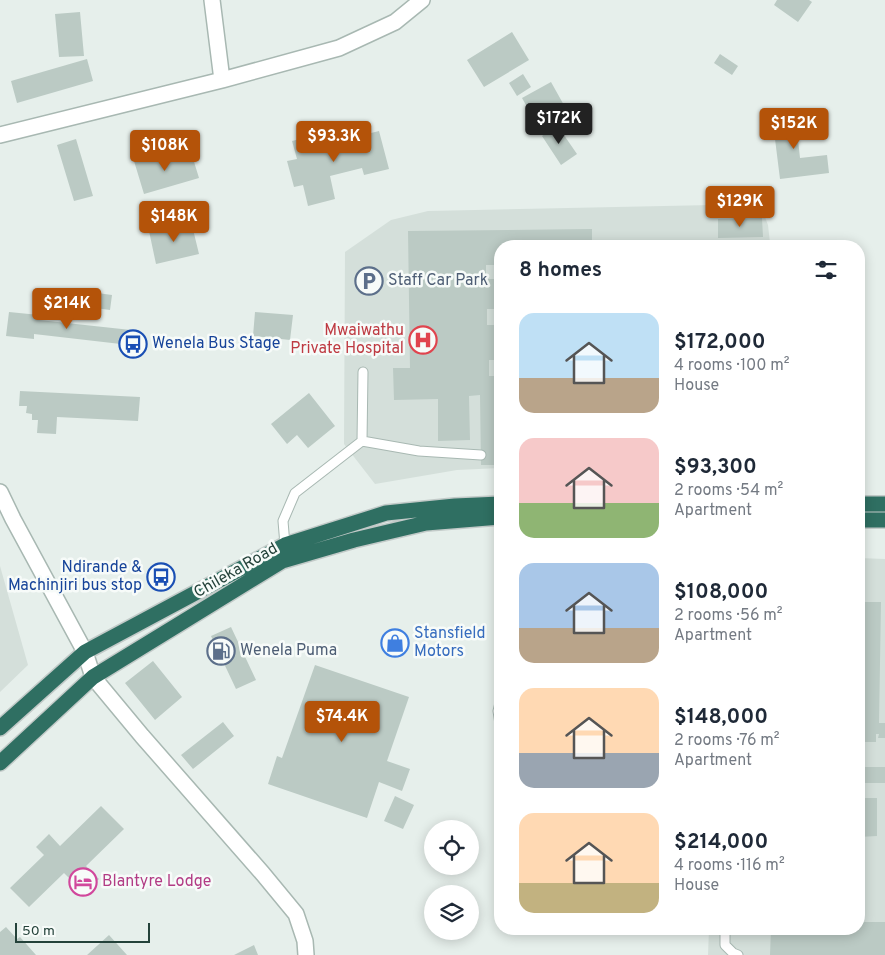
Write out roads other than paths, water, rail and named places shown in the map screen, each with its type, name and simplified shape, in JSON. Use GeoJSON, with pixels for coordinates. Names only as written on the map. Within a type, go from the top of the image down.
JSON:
{"type":"FeatureCollection","features":[{"type":"Feature","properties":{"kind":"highway"},"geometry":{"type":"LineString","coordinates":[[0,728],[85,652],[285,546],[386,513],[494,504]]}},
{"type":"Feature","properties":{"kind":"highway"},"geometry":{"type":"LineString","coordinates":[[865,504],[885,504]]}},
{"type":"Feature","properties":{"kind":"highway","name":"Chileka Road"},"geometry":{"type":"LineString","coordinates":[[0,763],[93,677],[282,561],[354,540],[426,523],[494,517]]}},
{"type":"Feature","properties":{"kind":"highway"},"geometry":{"type":"LineString","coordinates":[[865,520],[885,520]]}},
{"type":"Feature","properties":{"kind":"street"},"geometry":{"type":"LineString","coordinates":[[212,0],[222,80]]}},
{"type":"Feature","properties":{"kind":"street"},"geometry":{"type":"LineString","coordinates":[[0,135],[222,80],[339,48],[395,22],[422,0]]}},
{"type":"Feature","properties":{"kind":"street"},"geometry":{"type":"LineString","coordinates":[[0,492],[6,520],[85,652],[93,677],[296,914],[305,941],[306,955]]}},
{"type":"Feature","properties":{"kind":"lane"},"geometry":{"type":"LineString","coordinates":[[362,441],[363,372]]}},
{"type":"Feature","properties":{"kind":"lane"},"geometry":{"type":"LineString","coordinates":[[282,561],[285,546],[283,521],[295,492],[362,441],[419,451],[481,455]]}},
{"type":"Feature","properties":{"kind":"lane"},"geometry":{"type":"LineString","coordinates":[[725,935],[725,945],[738,955]]}},
{"type":"Feature","properties":{"kind":"place","name":"Staff Car Park"},"geometry":{"type":"Point","coordinates":[369,281]}},
{"type":"Feature","properties":{"kind":"place","name":"Mwaiwathu Private Hospital"},"geometry":{"type":"Point","coordinates":[423,340]}},
{"type":"Feature","properties":{"kind":"place","name":"Wenela Bus Stage"},"geometry":{"type":"Point","coordinates":[133,344]}},
{"type":"Feature","properties":{"kind":"place","name":"Ndirande & Machinjiri bus stop"},"geometry":{"type":"Point","coordinates":[161,577]}},
{"type":"Feature","properties":{"kind":"place","name":"Stansfield Motors"},"geometry":{"type":"Point","coordinates":[395,643]}},
{"type":"Feature","properties":{"kind":"place","name":"Wenela Puma"},"geometry":{"type":"Point","coordinates":[221,651]}},
{"type":"Feature","properties":{"kind":"place","name":"Blantyre Lodge"},"geometry":{"type":"Point","coordinates":[83,882]}}]}
